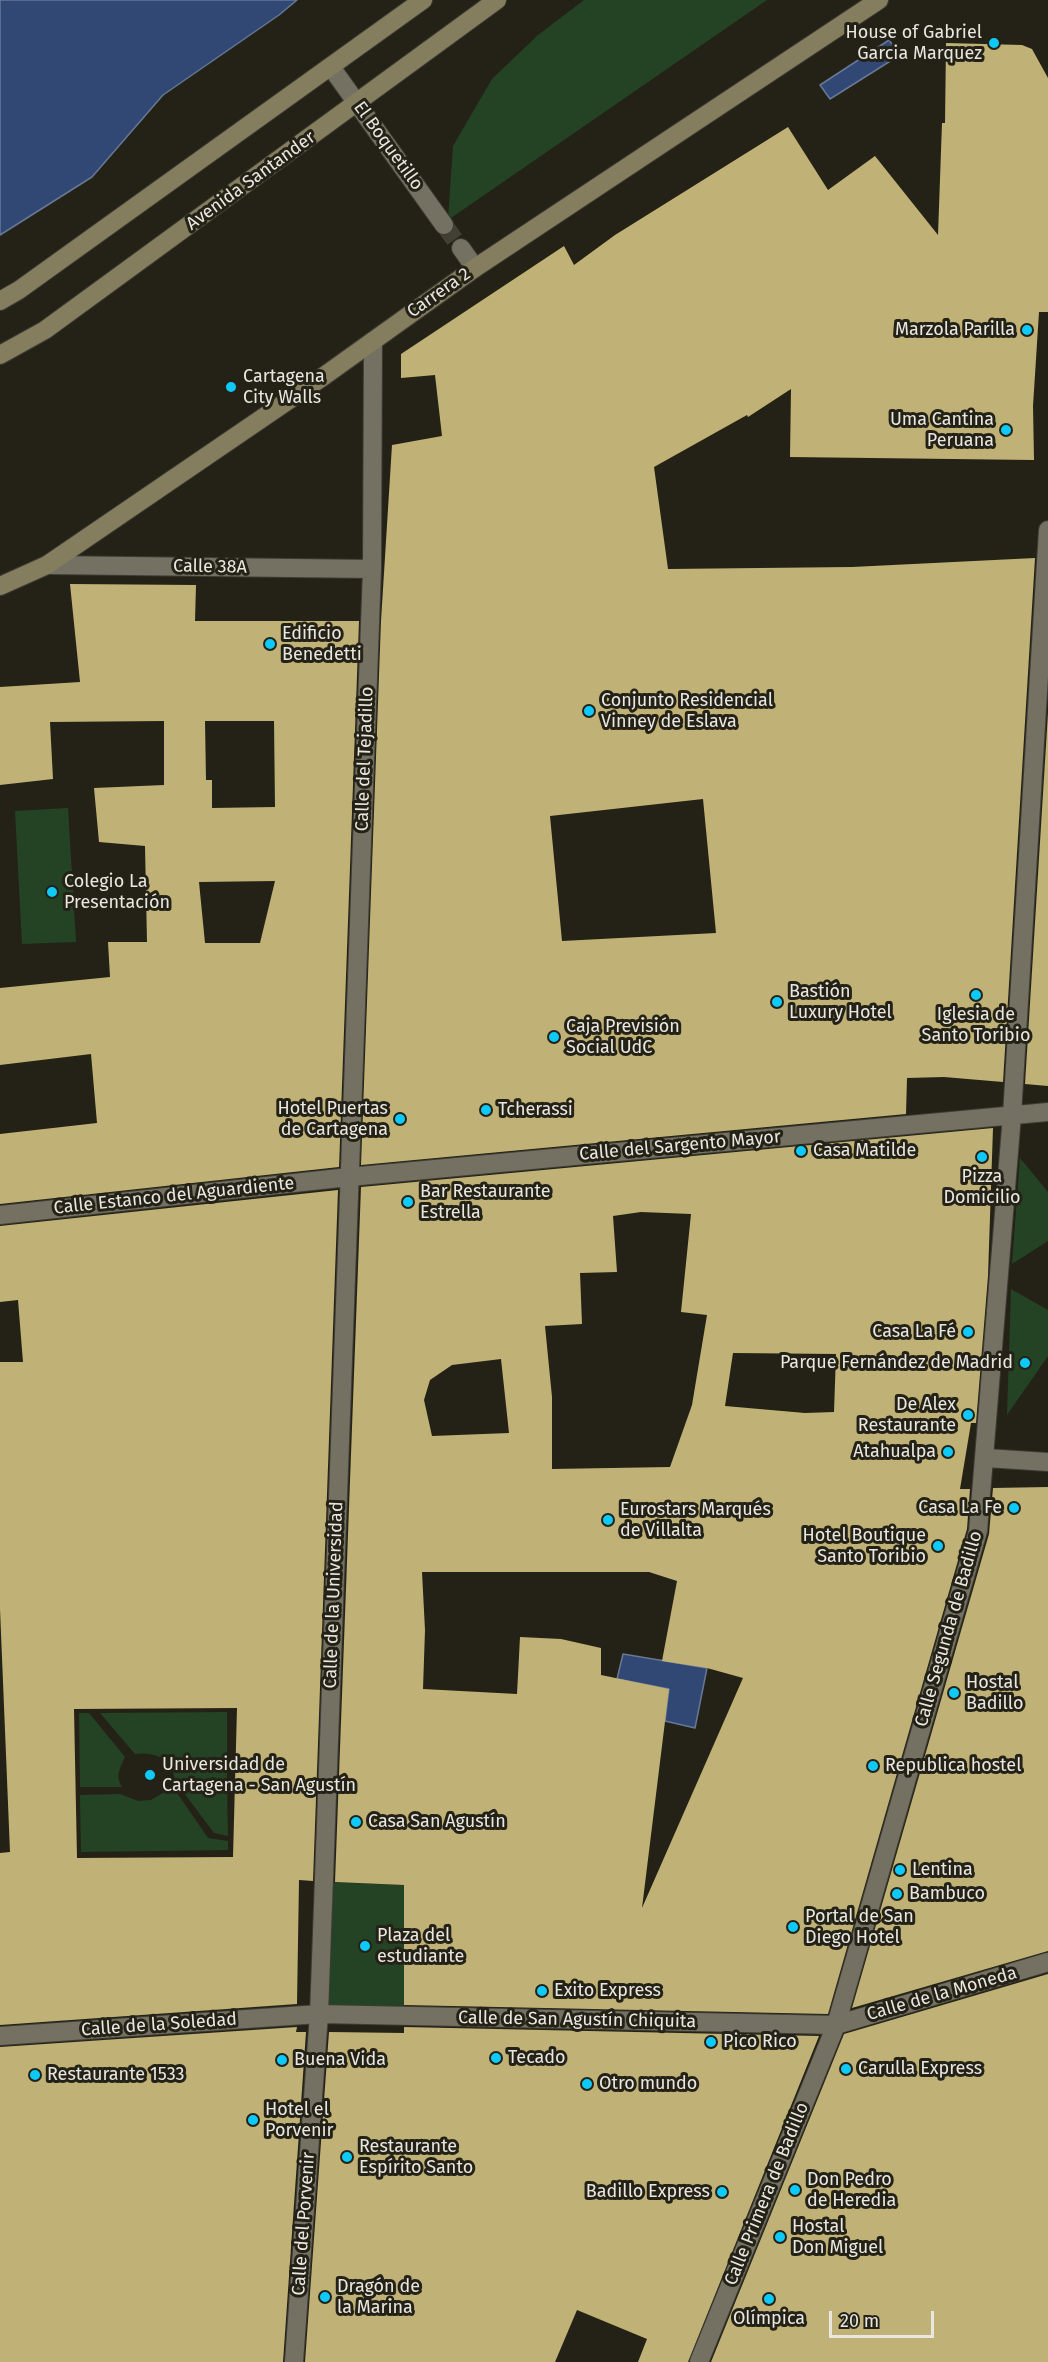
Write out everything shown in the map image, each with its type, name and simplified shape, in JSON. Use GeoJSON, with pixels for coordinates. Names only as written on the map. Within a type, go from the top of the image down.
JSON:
{"type":"FeatureCollection","features":[{"type":"Feature","properties":{"kind":"main road"},"geometry":{"type":"LineString","coordinates":[[0,301],[29,283],[423,0]]}},
{"type":"Feature","properties":{"kind":"main road","name":"Avenida Santander"},"geometry":{"type":"LineString","coordinates":[[0,355],[45,330],[497,0]]}},
{"type":"Feature","properties":{"kind":"main road","name":"Carrera 2"},"geometry":{"type":"LineString","coordinates":[[0,586],[47,565],[373,341],[475,268],[879,0]]}},
{"type":"Feature","properties":{"kind":"street","name":"El Boquetillo"},"geometry":{"type":"LineString","coordinates":[[331,67],[444,225]]}},
{"type":"Feature","properties":{"kind":"street"},"geometry":{"type":"LineString","coordinates":[[461,248],[475,268]]}},
{"type":"Feature","properties":{"kind":"street","name":"Calle del Tejadillo"},"geometry":{"type":"LineString","coordinates":[[349,1177],[372,569],[373,341]]}},
{"type":"Feature","properties":{"kind":"street","name":"Calle Segunda de Badillo"},"geometry":{"type":"LineString","coordinates":[[836,2025],[978,1531],[986,1458],[1012,1115],[1048,531]]}},
{"type":"Feature","properties":{"kind":"street","name":"Calle 38A"},"geometry":{"type":"LineString","coordinates":[[47,565],[372,569]]}},
{"type":"Feature","properties":{"kind":"street","name":"Calle del Sargento Mayor"},"geometry":{"type":"LineString","coordinates":[[349,1177],[1048,1112]]}},
{"type":"Feature","properties":{"kind":"street","name":"Calle Estanco del Aguardiente"},"geometry":{"type":"LineString","coordinates":[[0,1215],[349,1177]]}},
{"type":"Feature","properties":{"kind":"street","name":"Calle de la Universidad"},"geometry":{"type":"LineString","coordinates":[[319,2014],[349,1177]]}},
{"type":"Feature","properties":{"kind":"street"},"geometry":{"type":"LineString","coordinates":[[986,1458],[1048,1462]]}},
{"type":"Feature","properties":{"kind":"street","name":"Calle de la Moneda"},"geometry":{"type":"LineString","coordinates":[[836,2025],[1048,1962]]}},
{"type":"Feature","properties":{"kind":"street","name":"Calle de San Agustín Chiquita"},"geometry":{"type":"LineString","coordinates":[[319,2014],[836,2025]]}},
{"type":"Feature","properties":{"kind":"street","name":"Calle de la Soledad"},"geometry":{"type":"LineString","coordinates":[[0,2036],[319,2014]]}},
{"type":"Feature","properties":{"kind":"street","name":"Calle del Porvenir"},"geometry":{"type":"LineString","coordinates":[[294,2362],[319,2014]]}},
{"type":"Feature","properties":{"kind":"street","name":"Calle Primera de Badillo"},"geometry":{"type":"LineString","coordinates":[[699,2362],[836,2025]]}},
{"type":"Feature","properties":{"kind":"green space"},"geometry":{"type":"Polygon","coordinates":[[[584,0],[767,0],[448,220],[453,146],[492,79],[538,35],[584,0]]]}},
{"type":"Feature","properties":{"kind":"green space"},"geometry":{"type":"Polygon","coordinates":[[[68,808],[76,942],[22,944],[15,811],[68,808]]]}},
{"type":"Feature","properties":{"kind":"green space"},"geometry":{"type":"Polygon","coordinates":[[[1020,1158],[1048,1192],[1048,1241],[1012,1264],[1020,1158]]]}},
{"type":"Feature","properties":{"kind":"green space"},"geometry":{"type":"Polygon","coordinates":[[[1011,1289],[1048,1310],[1048,1356],[1007,1415],[1011,1289]]]}},
{"type":"Feature","properties":{"kind":"green space"},"geometry":{"type":"Polygon","coordinates":[[[227,1712],[227,1780],[175,1780],[171,1764],[154,1755],[135,1754],[100,1713],[227,1712]]]}},
{"type":"Feature","properties":{"kind":"green space"},"geometry":{"type":"Polygon","coordinates":[[[79,1713],[89,1713],[125,1757],[119,1776],[122,1787],[80,1787],[79,1713]]]}},
{"type":"Feature","properties":{"kind":"green space"},"geometry":{"type":"Polygon","coordinates":[[[178,1785],[227,1787],[228,1836],[214,1833],[178,1785]]]}},
{"type":"Feature","properties":{"kind":"green space"},"geometry":{"type":"Polygon","coordinates":[[[173,1787],[208,1838],[228,1841],[228,1850],[81,1852],[80,1795],[120,1794],[138,1801],[151,1800],[173,1787]]]}},
{"type":"Feature","properties":{"kind":"green space","name":"Plaza del estudiante"},"geometry":{"type":"Polygon","coordinates":[[[328,1882],[404,1885],[404,2007],[325,2008],[328,1882]]]}},
{"type":"Feature","properties":{"kind":"water"},"geometry":{"type":"Polygon","coordinates":[[[0,0],[297,0],[279,15],[163,95],[92,177],[0,235],[0,0]]]}},
{"type":"Feature","properties":{"kind":"water"},"geometry":{"type":"Polygon","coordinates":[[[889,40],[900,55],[830,99],[820,85],[889,40]]]}},
{"type":"Feature","properties":{"kind":"water"},"geometry":{"type":"Polygon","coordinates":[[[623,1654],[707,1668],[695,1728],[665,1721],[669,1689],[617,1679],[623,1654]]]}},
{"type":"Feature","properties":{"kind":"building"},"geometry":{"type":"Polygon","coordinates":[[[946,43],[1022,45],[1032,49],[1048,78],[1048,312],[1039,312],[1033,406],[1034,460],[790,457],[791,389],[748,417],[747,415],[654,467],[668,569],[852,567],[1035,558],[1003,1082],[944,1077],[907,1078],[906,1114],[361,1165],[381,621],[392,445],[442,436],[435,375],[401,378],[401,354],[564,246],[574,265],[615,235],[788,127],[828,190],[875,156],[938,235],[942,123],[945,123],[946,43]],[[703,799],[550,816],[562,941],[716,933],[703,799]]]}},
{"type":"Feature","properties":{"kind":"building"},"geometry":{"type":"Polygon","coordinates":[[[70,584],[196,585],[195,621],[359,621],[339,1167],[0,1204],[0,1134],[97,1123],[91,1054],[0,1065],[0,988],[110,977],[108,942],[147,942],[145,846],[99,842],[94,788],[164,785],[164,721],[50,722],[53,779],[0,785],[0,687],[80,682],[70,584]],[[205,721],[206,780],[212,780],[212,808],[275,807],[274,721],[205,721]],[[275,881],[199,882],[205,943],[260,943],[275,881]]]}},
{"type":"Feature","properties":{"kind":"building"},"geometry":{"type":"Polygon","coordinates":[[[1048,713],[1048,1086],[1025,1084],[1048,713]]]}},
{"type":"Feature","properties":{"kind":"building"},"geometry":{"type":"Polygon","coordinates":[[[993,1128],[988,1276],[976,1423],[971,1423],[960,1489],[970,1489],[967,1529],[828,2014],[404,2005],[404,1885],[335,1882],[361,1187],[993,1128]],[[641,1212],[613,1216],[617,1272],[580,1273],[582,1324],[545,1326],[552,1397],[552,1469],[670,1467],[692,1405],[707,1315],[681,1312],[691,1214],[641,1212]],[[733,1353],[725,1406],[805,1413],[834,1412],[836,1354],[733,1353]],[[501,1359],[452,1365],[430,1380],[424,1400],[432,1436],[509,1433],[501,1359]],[[422,1572],[425,1630],[423,1689],[517,1694],[520,1637],[561,1639],[601,1648],[601,1675],[669,1689],[642,1908],[743,1678],[707,1668],[662,1661],[677,1581],[649,1572],[422,1572]]]}},
{"type":"Feature","properties":{"kind":"building"},"geometry":{"type":"Polygon","coordinates":[[[338,1190],[313,1881],[299,1880],[297,2004],[0,2025],[0,1853],[10,1852],[0,1609],[0,1362],[23,1362],[18,1300],[0,1302],[0,1226],[338,1190]],[[237,1708],[74,1709],[77,1858],[233,1857],[237,1708]]]}},
{"type":"Feature","properties":{"kind":"building"},"geometry":{"type":"Polygon","coordinates":[[[1048,1487],[1048,1951],[852,2008],[989,1534],[993,1488],[1048,1487]]]}},
{"type":"Feature","properties":{"kind":"building"},"geometry":{"type":"Polygon","coordinates":[[[1048,1974],[1048,2362],[711,2362],[844,2034],[1048,1974]]]}},
{"type":"Feature","properties":{"kind":"building"},"geometry":{"type":"Polygon","coordinates":[[[297,2027],[296,2032],[306,2032],[283,2362],[0,2362],[0,2047],[297,2027]]]}},
{"type":"Feature","properties":{"kind":"building"},"geometry":{"type":"Polygon","coordinates":[[[404,2027],[819,2036],[688,2362],[638,2362],[647,2339],[577,2310],[555,2362],[305,2362],[329,2032],[404,2033],[404,2027]]]}},
{"type":"Feature","properties":{"kind":"tunnel"},"geometry":{"type":"LineString","coordinates":[[444,225],[461,248]]}},
{"type":"Feature","properties":{"kind":"place","name":"House of Gabriel Garcia Marquez"},"geometry":{"type":"Point","coordinates":[994,43]}},
{"type":"Feature","properties":{"kind":"place","name":"Marzola Parilla"},"geometry":{"type":"Point","coordinates":[1027,330]}},
{"type":"Feature","properties":{"kind":"place","name":"Cartagena City Walls"},"geometry":{"type":"Point","coordinates":[231,387]}},
{"type":"Feature","properties":{"kind":"place","name":"Uma Cantina Peruana"},"geometry":{"type":"Point","coordinates":[1006,430]}},
{"type":"Feature","properties":{"kind":"place","name":"Edificio Benedetti"},"geometry":{"type":"Point","coordinates":[270,644]}},
{"type":"Feature","properties":{"kind":"place","name":"Conjunto Residencial Vinney de Eslava"},"geometry":{"type":"Point","coordinates":[589,711]}},
{"type":"Feature","properties":{"kind":"place","name":"Colegio La Presentación"},"geometry":{"type":"Point","coordinates":[52,892]}},
{"type":"Feature","properties":{"kind":"place","name":"Iglesia de Santo Toribio"},"geometry":{"type":"Point","coordinates":[976,995]}},
{"type":"Feature","properties":{"kind":"place","name":"Bastión Luxury Hotel"},"geometry":{"type":"Point","coordinates":[777,1002]}},
{"type":"Feature","properties":{"kind":"place","name":"Caja Previsión Social UdC"},"geometry":{"type":"Point","coordinates":[554,1037]}},
{"type":"Feature","properties":{"kind":"place","name":"Tcherassi"},"geometry":{"type":"Point","coordinates":[486,1110]}},
{"type":"Feature","properties":{"kind":"place","name":"Hotel Puertas de Cartagena"},"geometry":{"type":"Point","coordinates":[400,1119]}},
{"type":"Feature","properties":{"kind":"place","name":"Casa Matilde"},"geometry":{"type":"Point","coordinates":[801,1151]}},
{"type":"Feature","properties":{"kind":"place","name":"Pizza Domicilio"},"geometry":{"type":"Point","coordinates":[982,1157]}},
{"type":"Feature","properties":{"kind":"place","name":"Bar Restaurante Estrella"},"geometry":{"type":"Point","coordinates":[408,1202]}},
{"type":"Feature","properties":{"kind":"place","name":"Casa La Fé"},"geometry":{"type":"Point","coordinates":[968,1332]}},
{"type":"Feature","properties":{"kind":"place","name":"Parque Fernández de Madrid"},"geometry":{"type":"Point","coordinates":[1025,1363]}},
{"type":"Feature","properties":{"kind":"place","name":"De Alex Restaurante"},"geometry":{"type":"Point","coordinates":[968,1415]}},
{"type":"Feature","properties":{"kind":"place","name":"Atahualpa"},"geometry":{"type":"Point","coordinates":[948,1452]}},
{"type":"Feature","properties":{"kind":"place","name":"Casa La Fe"},"geometry":{"type":"Point","coordinates":[1014,1508]}},
{"type":"Feature","properties":{"kind":"place","name":"Eurostars Marqués de Villalta"},"geometry":{"type":"Point","coordinates":[608,1520]}},
{"type":"Feature","properties":{"kind":"place","name":"Hotel Boutique Santo Toribio"},"geometry":{"type":"Point","coordinates":[938,1546]}},
{"type":"Feature","properties":{"kind":"place","name":"Hostal Badillo"},"geometry":{"type":"Point","coordinates":[954,1693]}},
{"type":"Feature","properties":{"kind":"place","name":"Republica hostel"},"geometry":{"type":"Point","coordinates":[873,1766]}},
{"type":"Feature","properties":{"kind":"place","name":"Universidad de Cartagena - San Agustín"},"geometry":{"type":"Point","coordinates":[150,1775]}},
{"type":"Feature","properties":{"kind":"place","name":"Casa San Agustín"},"geometry":{"type":"Point","coordinates":[356,1822]}},
{"type":"Feature","properties":{"kind":"place","name":"Lentina"},"geometry":{"type":"Point","coordinates":[900,1870]}},
{"type":"Feature","properties":{"kind":"place","name":"Bambuco"},"geometry":{"type":"Point","coordinates":[897,1894]}},
{"type":"Feature","properties":{"kind":"place","name":"Portal de San Diego Hotel"},"geometry":{"type":"Point","coordinates":[793,1927]}},
{"type":"Feature","properties":{"kind":"place","name":"Plaza del estudiante"},"geometry":{"type":"Point","coordinates":[365,1946]}},
{"type":"Feature","properties":{"kind":"place","name":"Exito Express"},"geometry":{"type":"Point","coordinates":[542,1991]}},
{"type":"Feature","properties":{"kind":"place","name":"Pico Rico"},"geometry":{"type":"Point","coordinates":[711,2042]}},
{"type":"Feature","properties":{"kind":"place","name":"Tecado"},"geometry":{"type":"Point","coordinates":[496,2058]}},
{"type":"Feature","properties":{"kind":"place","name":"Buena Vida"},"geometry":{"type":"Point","coordinates":[282,2060]}},
{"type":"Feature","properties":{"kind":"place","name":"Carulla Express"},"geometry":{"type":"Point","coordinates":[846,2069]}},
{"type":"Feature","properties":{"kind":"place","name":"Restaurante 1533"},"geometry":{"type":"Point","coordinates":[35,2075]}},
{"type":"Feature","properties":{"kind":"place","name":"Otro mundo"},"geometry":{"type":"Point","coordinates":[587,2084]}},
{"type":"Feature","properties":{"kind":"place","name":"Hotel el Porvenir"},"geometry":{"type":"Point","coordinates":[253,2120]}},
{"type":"Feature","properties":{"kind":"place","name":"Restaurante Espírito Santo"},"geometry":{"type":"Point","coordinates":[347,2157]}},
{"type":"Feature","properties":{"kind":"place","name":"Don Pedro de Heredia"},"geometry":{"type":"Point","coordinates":[795,2190]}},
{"type":"Feature","properties":{"kind":"place","name":"Badillo Express"},"geometry":{"type":"Point","coordinates":[722,2192]}},
{"type":"Feature","properties":{"kind":"place","name":"Hostal Don Miguel"},"geometry":{"type":"Point","coordinates":[780,2237]}},
{"type":"Feature","properties":{"kind":"place","name":"Dragón de la Marina"},"geometry":{"type":"Point","coordinates":[325,2297]}},
{"type":"Feature","properties":{"kind":"place","name":"Olímpica"},"geometry":{"type":"Point","coordinates":[769,2299]}}]}
